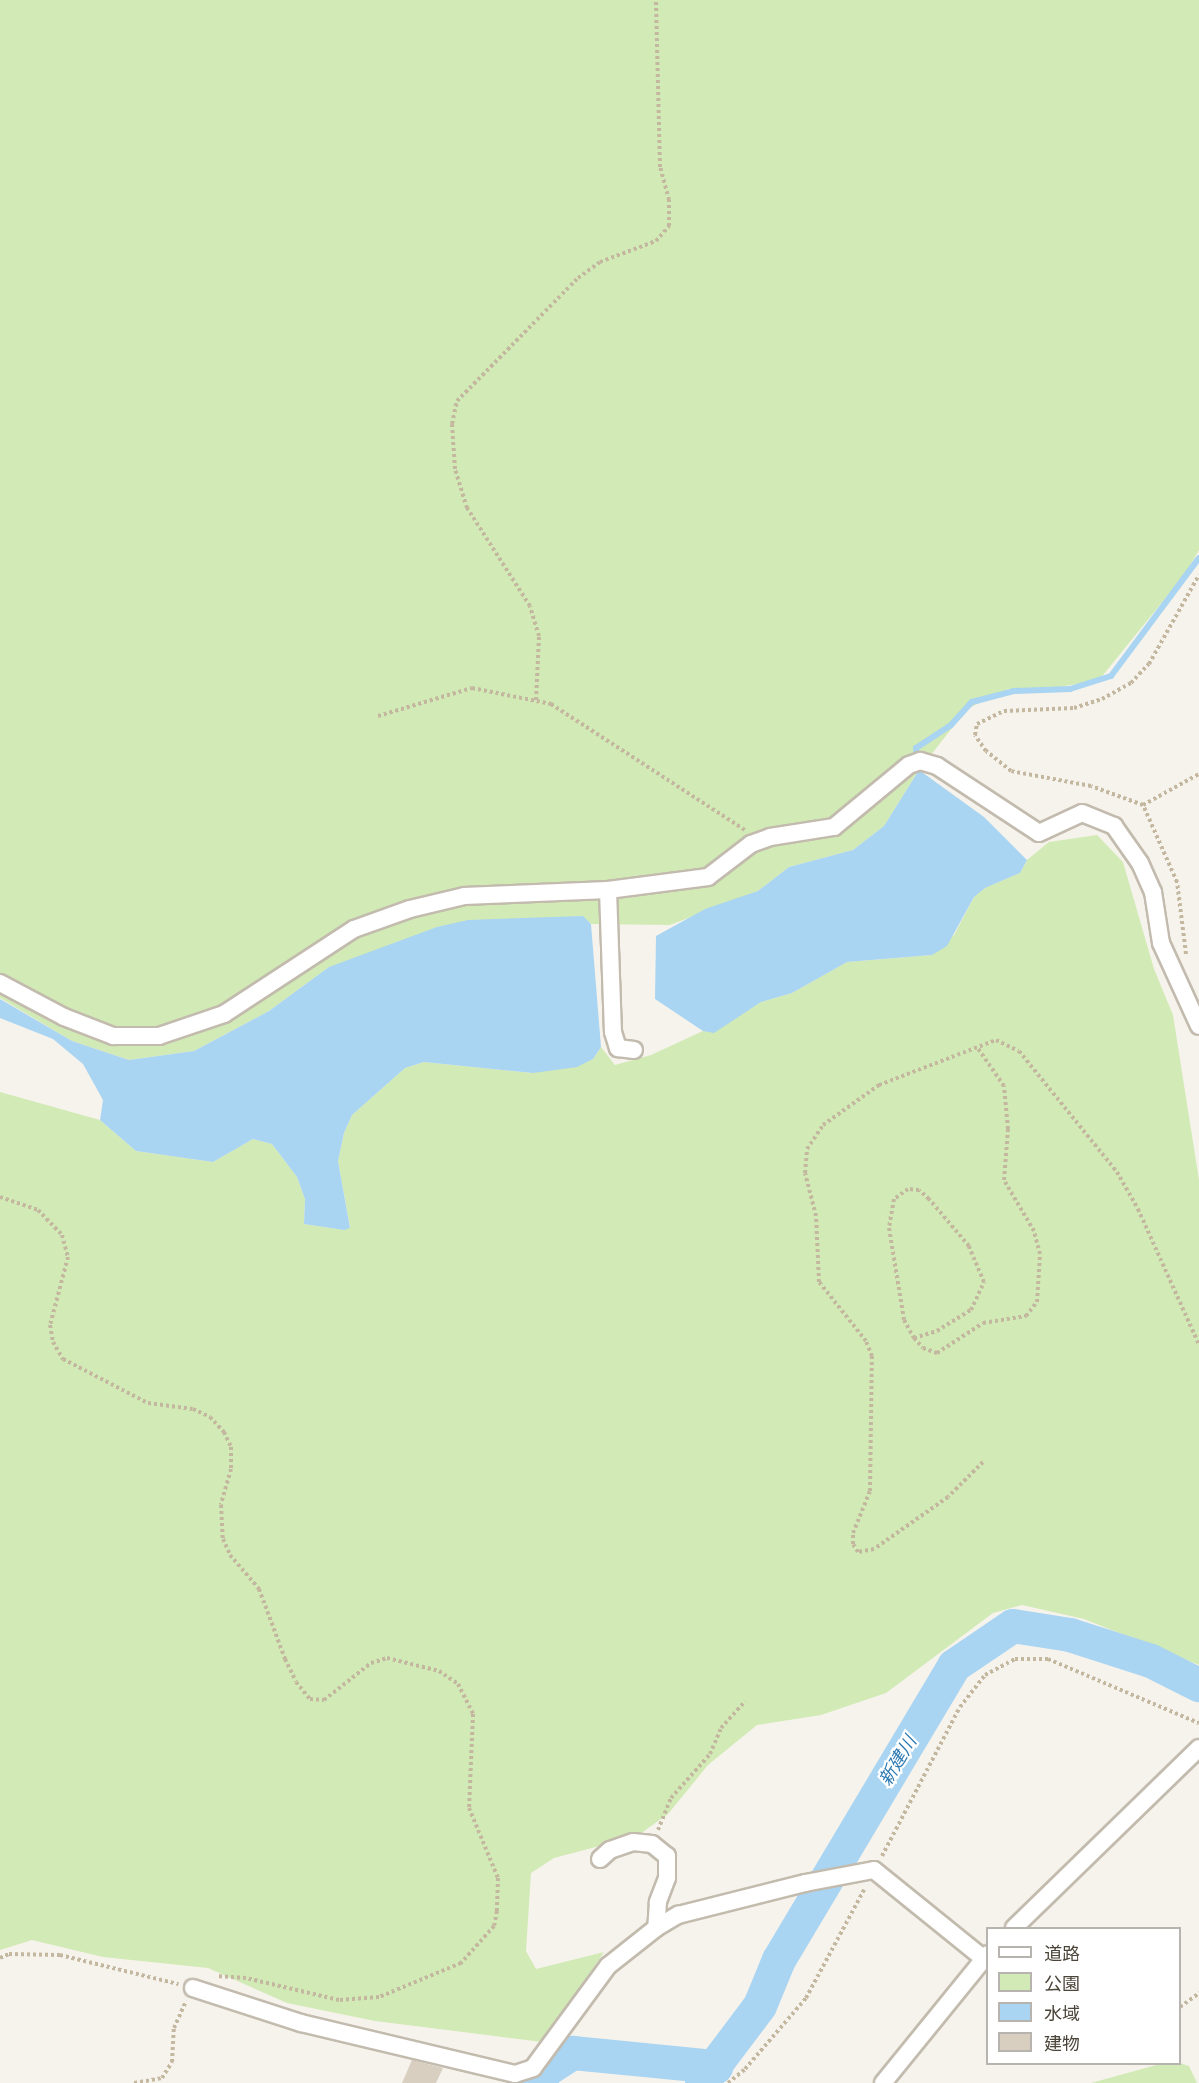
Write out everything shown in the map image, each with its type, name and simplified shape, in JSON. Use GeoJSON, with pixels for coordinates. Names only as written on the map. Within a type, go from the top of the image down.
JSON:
{"type":"FeatureCollection","features":[{"type":"Feature","properties":{"kind":"street"},"geometry":{"type":"LineString","coordinates":[[0,983],[64,1017],[114,1036],[159,1036],[224,1014],[354,929],[410,909],[464,896],[608,890],[708,877],[760,840],[834,827],[909,765],[920,761],[937,766],[1039,833],[1082,813],[1114,826],[1140,863],[1153,892],[1161,943],[1199,1026]]}},
{"type":"Feature","properties":{"kind":"street"},"geometry":{"type":"LineString","coordinates":[[608,890],[613,1032],[618,1048],[634,1050]]}},
{"type":"Feature","properties":{"kind":"street"},"geometry":{"type":"LineString","coordinates":[[1016,1927],[1199,1748]]}},
{"type":"Feature","properties":{"kind":"street"},"geometry":{"type":"LineString","coordinates":[[600,1859],[610,1850],[633,1842],[652,1844],[667,1856],[667,1878],[658,1902],[656,1928]]}},
{"type":"Feature","properties":{"kind":"street"},"geometry":{"type":"LineString","coordinates":[[193,1988],[301,2023],[516,2074],[533,2068],[608,1966],[656,1928],[678,1915],[805,1883],[874,1870],[985,1956],[883,2083]]}},
{"type":"Feature","properties":{"kind":"path"},"geometry":{"type":"LineString","coordinates":[[536,700],[539,636],[530,606],[466,508],[456,469],[452,424],[456,401],[579,278],[600,262],[656,241],[669,225],[669,200],[660,167],[656,0]]}},
{"type":"Feature","properties":{"kind":"path"},"geometry":{"type":"LineString","coordinates":[[1188,963],[1177,882],[1143,805],[1091,786],[1011,771],[975,735],[977,724],[1004,711],[1074,708],[1102,699],[1131,683],[1149,664],[1199,575]]}},
{"type":"Feature","properties":{"kind":"path"},"geometry":{"type":"LineString","coordinates":[[378,716],[472,688],[551,704],[760,840]]}},
{"type":"Feature","properties":{"kind":"path"},"geometry":{"type":"LineString","coordinates":[[1143,805],[1199,774]]}},
{"type":"Feature","properties":{"kind":"path"},"geometry":{"type":"LineString","coordinates":[[983,1462],[948,1497],[874,1550],[858,1552],[852,1544],[853,1533],[870,1491],[872,1356],[819,1282],[816,1216],[805,1173],[807,1149],[813,1137],[842,1108],[879,1085],[996,1040],[1019,1051],[1117,1172],[1138,1209],[1199,1345]]}},
{"type":"Feature","properties":{"kind":"path"},"geometry":{"type":"LineString","coordinates":[[914,1338],[937,1331],[971,1310],[984,1282],[969,1246],[929,1199],[919,1190],[908,1189],[894,1199],[890,1228],[904,1320],[914,1338],[923,1348],[937,1353],[983,1323],[1026,1316],[1037,1302],[1040,1254],[1034,1231],[1004,1180],[1008,1129],[1006,1096],[977,1047]]}},
{"type":"Feature","properties":{"kind":"path"},"geometry":{"type":"LineString","coordinates":[[0,1197],[38,1210],[62,1235],[68,1257],[50,1325],[53,1342],[63,1359],[148,1403],[193,1409],[210,1417],[224,1432],[231,1447],[231,1469],[221,1505],[223,1539],[230,1555],[259,1589],[285,1659],[296,1682],[310,1699],[324,1700],[371,1663],[387,1658],[439,1671],[468,1697],[473,1714],[469,1808],[498,1878],[494,1926],[461,1964],[379,1997],[339,2000],[246,1978],[214,1976],[193,1988],[174,2028],[172,2062],[162,2079],[134,2083]]}},
{"type":"Feature","properties":{"kind":"path"},"geometry":{"type":"LineString","coordinates":[[728,2083],[745,2069],[806,1998],[960,1707],[985,1676],[1015,1659],[1048,1659],[1199,1723]]}},
{"type":"Feature","properties":{"kind":"path"},"geometry":{"type":"LineString","coordinates":[[652,1844],[671,1798],[710,1754],[721,1728],[745,1701]]}},
{"type":"Feature","properties":{"kind":"path"},"geometry":{"type":"LineString","coordinates":[[0,1958],[9,1954],[60,1954],[193,1988]]}},
{"type":"Feature","properties":{"kind":"path"},"geometry":{"type":"LineString","coordinates":[[1181,2006],[1199,1993]]}},
{"type":"Feature","properties":{"kind":"green space"},"geometry":{"type":"Polygon","coordinates":[[[0,0],[1199,0],[1199,550],[1185,574],[1099,680],[1048,689],[1008,689],[967,709],[919,770],[884,826],[853,850],[789,867],[758,891],[670,925],[591,924],[582,916],[329,967],[269,1011],[194,1051],[129,1060],[72,1041],[0,998],[0,0]]]}},
{"type":"Feature","properties":{"kind":"green space"},"geometry":{"type":"Polygon","coordinates":[[[1097,835],[1123,862],[1154,969],[1173,1015],[1199,1180],[1199,1665],[1084,1619],[1022,1605],[993,1613],[886,1693],[821,1715],[757,1725],[708,1765],[668,1814],[637,1836],[554,1858],[531,1873],[526,1951],[536,1969],[604,1952],[543,2042],[375,2021],[287,2003],[208,1968],[103,1957],[32,1940],[0,1950],[0,1092],[100,1120],[136,1151],[213,1162],[253,1139],[272,1144],[297,1177],[305,1199],[304,1224],[344,1230],[350,1227],[338,1161],[344,1133],[352,1115],[405,1068],[424,1062],[533,1073],[593,1059],[601,1047],[615,1065],[651,1055],[703,1031],[714,1032],[761,1002],[792,993],[847,962],[932,955],[954,935],[974,897],[985,888],[1020,873],[1027,860],[1049,842],[1097,835]]]}},
{"type":"Feature","properties":{"kind":"green space"},"geometry":{"type":"Polygon","coordinates":[[[1181,2063],[1189,2066],[1197,2083],[1091,2083],[1156,2065],[1181,2063]]]}},
{"type":"Feature","properties":{"kind":"water"},"geometry":{"type":"Polygon","coordinates":[[[919,770],[984,817],[1027,860],[1020,873],[985,888],[974,897],[947,946],[932,955],[847,962],[792,993],[761,1002],[714,1033],[703,1031],[655,999],[656,936],[705,909],[758,891],[789,867],[853,850],[884,826],[919,770]]]}},
{"type":"Feature","properties":{"kind":"water"},"geometry":{"type":"Polygon","coordinates":[[[583,916],[591,924],[601,1047],[593,1059],[577,1067],[533,1073],[424,1062],[405,1068],[352,1115],[344,1133],[338,1161],[350,1228],[344,1230],[304,1224],[305,1199],[297,1177],[272,1144],[253,1139],[213,1162],[136,1151],[100,1120],[103,1100],[83,1064],[53,1039],[0,1018],[0,999],[72,1041],[129,1060],[194,1051],[269,1011],[329,967],[437,927],[468,920],[583,916]]]}},
{"type":"Feature","properties":{"kind":"building"},"geometry":{"type":"Polygon","coordinates":[[[412,2060],[443,2068],[436,2083],[402,2083],[412,2060]]]}},
{"type":"Feature","properties":{"kind":"waterway"},"geometry":{"type":"LineString","coordinates":[[917,760],[916,748],[951,725],[972,702],[1014,691],[1070,689],[1111,676],[1199,558]]}},
{"type":"Feature","properties":{"kind":"waterway","name":"新建川"},"geometry":{"type":"LineString","coordinates":[[702,2083],[760,2006],[779,1960],[954,1666],[1013,1626],[1070,1635],[1151,1661],[1199,1685]]}},
{"type":"Feature","properties":{"kind":"waterway"},"geometry":{"type":"LineString","coordinates":[[535,2083],[548,2069],[573,2053],[716,2067]]}}]}
